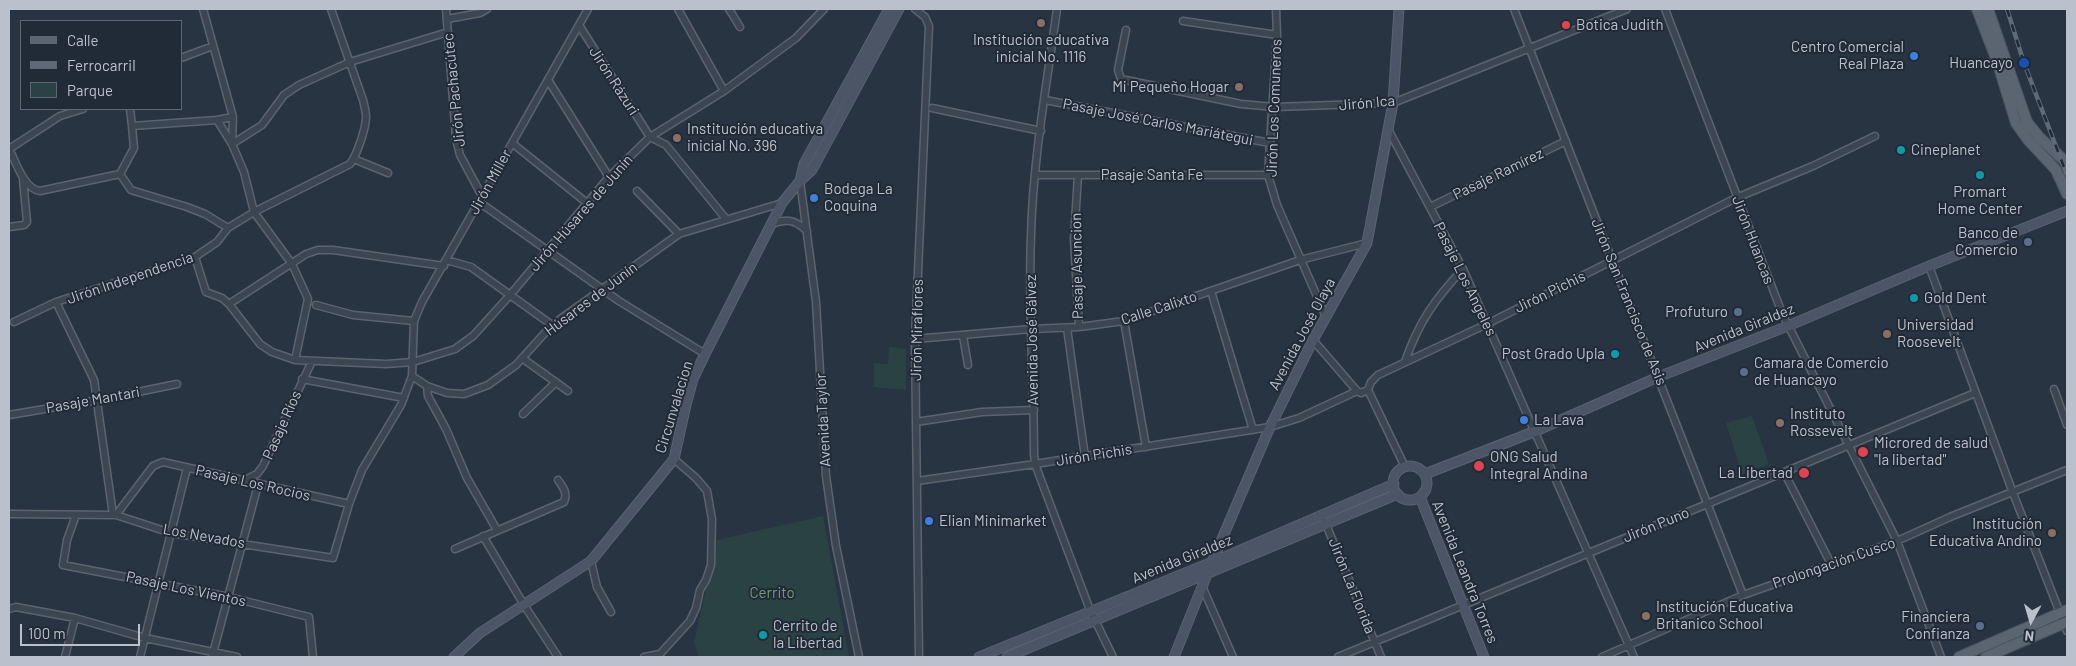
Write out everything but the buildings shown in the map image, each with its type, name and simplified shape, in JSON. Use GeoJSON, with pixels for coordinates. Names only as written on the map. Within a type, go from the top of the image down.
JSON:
{"type":"FeatureCollection","features":[{"type":"Feature","properties":{"kind":"main road"},"geometry":{"type":"LineString","coordinates":[[1977,9],[1997,61],[2016,123],[2028,140],[2051,164],[2067,194]]}},
{"type":"Feature","properties":{"kind":"main road"},"geometry":{"type":"LineString","coordinates":[[1988,9],[2027,122],[2040,138],[2067,163]]}},
{"type":"Feature","properties":{"kind":"main road"},"geometry":{"type":"LineString","coordinates":[[1959,657],[2064,611]]}},
{"type":"Feature","properties":{"kind":"main road"},"geometry":{"type":"LineString","coordinates":[[1986,657],[2066,625]]}},
{"type":"Feature","properties":{"kind":"street"},"geometry":{"type":"LineString","coordinates":[[203,9],[233,117],[232,144]]}},
{"type":"Feature","properties":{"kind":"street"},"geometry":{"type":"LineString","coordinates":[[331,9],[363,100],[366,115],[365,127],[354,159],[388,173]]}},
{"type":"Feature","properties":{"kind":"street","name":"Jirón Pachacútec"},"geometry":{"type":"LineString","coordinates":[[446,9],[456,139],[460,155],[481,199]]}},
{"type":"Feature","properties":{"kind":"street"},"geometry":{"type":"LineString","coordinates":[[447,20],[480,13],[487,9]]}},
{"type":"Feature","properties":{"kind":"street","name":"Jirón Miller"},"geometry":{"type":"LineString","coordinates":[[413,362],[414,321],[422,302],[588,9]]}},
{"type":"Feature","properties":{"kind":"street"},"geometry":{"type":"LineString","coordinates":[[678,9],[724,91]]}},
{"type":"Feature","properties":{"kind":"street"},"geometry":{"type":"LineString","coordinates":[[728,9],[740,27]]}},
{"type":"Feature","properties":{"kind":"street","name":"Jirón Húsares de Junín"},"geometry":{"type":"LineString","coordinates":[[229,304],[260,344],[272,352],[295,360],[386,364],[413,362],[454,348],[473,336],[511,294],[609,176],[650,137],[724,91],[796,38],[824,9]]}},
{"type":"Feature","properties":{"kind":"street","name":"Circunvalacion"},"geometry":{"type":"LineString","coordinates":[[800,181],[804,164],[889,9]]}},
{"type":"Feature","properties":{"kind":"street","name":"Circunvalacion"},"geometry":{"type":"LineString","coordinates":[[454,657],[480,633],[591,561],[674,459],[693,379],[782,203],[812,170],[899,9]]}},
{"type":"Feature","properties":{"kind":"street","name":"Jirón Miraflores"},"geometry":{"type":"LineString","coordinates":[[915,9],[925,17],[929,26],[915,339],[919,657]]}},
{"type":"Feature","properties":{"kind":"street","name":"Avenida José Gálvez"},"geometry":{"type":"LineString","coordinates":[[1057,9],[1041,131],[1031,233],[1030,329],[1036,464],[1090,610],[1113,657]]}},
{"type":"Feature","properties":{"kind":"street","name":"Jirón Los Comuneros"},"geometry":{"type":"LineString","coordinates":[[1276,9],[1277,35],[1274,107],[1268,175],[1277,205],[1326,317]]}},
{"type":"Feature","properties":{"kind":"street","name":"Avenida José Olaya"},"geometry":{"type":"LineString","coordinates":[[1174,657],[1212,562],[1270,427],[1313,340],[1367,242],[1393,103],[1399,9]]}},
{"type":"Feature","properties":{"kind":"street","name":"Jirón San Francisco de Asis"},"geometry":{"type":"LineString","coordinates":[[1514,9],[1742,595]]}},
{"type":"Feature","properties":{"kind":"street","name":"Jirón Ica"},"geometry":{"type":"LineString","coordinates":[[1126,30],[1118,70],[1121,79],[1241,104],[1274,107],[1393,103],[1627,9]]}},
{"type":"Feature","properties":{"kind":"street","name":"Jirón Huancas"},"geometry":{"type":"LineString","coordinates":[[1665,9],[1736,198],[1788,326],[1897,541],[1941,657]]}},
{"type":"Feature","properties":{"kind":"street"},"geometry":{"type":"LineString","coordinates":[[1183,21],[1277,35]]}},
{"type":"Feature","properties":{"kind":"street","name":"Jirón Rázuri"},"geometry":{"type":"LineString","coordinates":[[578,25],[650,137]]}},
{"type":"Feature","properties":{"kind":"street"},"geometry":{"type":"LineString","coordinates":[[232,144],[262,125],[284,95],[324,72],[350,62],[448,32]]}},
{"type":"Feature","properties":{"kind":"street"},"geometry":{"type":"LineString","coordinates":[[182,58],[213,46]]}},
{"type":"Feature","properties":{"kind":"street"},"geometry":{"type":"LineString","coordinates":[[548,80],[609,176]]}},
{"type":"Feature","properties":{"kind":"street","name":"Pasaje José Carlos Mariátegui"},"geometry":{"type":"LineString","coordinates":[[1045,100],[1270,143]]}},
{"type":"Feature","properties":{"kind":"street"},"geometry":{"type":"LineString","coordinates":[[932,108],[1041,131]]}},
{"type":"Feature","properties":{"kind":"street"},"geometry":{"type":"LineString","coordinates":[[80,110],[60,116],[9,149],[31,188],[40,191],[120,174],[134,148],[130,110]]}},
{"type":"Feature","properties":{"kind":"street"},"geometry":{"type":"LineString","coordinates":[[132,126],[217,120],[233,117]]}},
{"type":"Feature","properties":{"kind":"street"},"geometry":{"type":"LineString","coordinates":[[217,120],[232,144],[244,172],[254,212],[292,264],[308,299],[295,360]]}},
{"type":"Feature","properties":{"kind":"street","name":"Pasaje Los Angeles"},"geometry":{"type":"LineString","coordinates":[[1388,129],[1463,269],[1634,657]]}},
{"type":"Feature","properties":{"kind":"street","name":"Jirón Pichis"},"geometry":{"type":"LineString","coordinates":[[917,481],[1253,430],[1299,418],[1357,391],[1368,390],[1374,378],[1487,324],[1736,198],[1813,166],[1875,136]]}},
{"type":"Feature","properties":{"kind":"street"},"geometry":{"type":"LineString","coordinates":[[650,137],[666,145],[726,219]]}},
{"type":"Feature","properties":{"kind":"street","name":"Pasaje Ramírez"},"geometry":{"type":"LineString","coordinates":[[1430,207],[1566,141]]}},
{"type":"Feature","properties":{"kind":"street"},"geometry":{"type":"LineString","coordinates":[[512,143],[587,203]]}},
{"type":"Feature","properties":{"kind":"street","name":"Jirón Independencia"},"geometry":{"type":"LineString","coordinates":[[14,322],[56,302],[195,257],[217,242],[228,228],[254,212],[346,167],[354,159]]}},
{"type":"Feature","properties":{"kind":"street"},"geometry":{"type":"LineString","coordinates":[[120,174],[131,190],[205,214],[228,228]]}},
{"type":"Feature","properties":{"kind":"street"},"geometry":{"type":"LineString","coordinates":[[9,227],[26,224],[28,218],[23,175]]}},
{"type":"Feature","properties":{"kind":"street","name":"Pasaje Santa Fe"},"geometry":{"type":"LineString","coordinates":[[1036,175],[1268,175]]}},
{"type":"Feature","properties":{"kind":"street","name":"Pasaje Asuncion"},"geometry":{"type":"LineString","coordinates":[[1078,175],[1074,239],[1079,327]]}},
{"type":"Feature","properties":{"kind":"street","name":"Avenida Taylor"},"geometry":{"type":"LineString","coordinates":[[800,181],[816,302],[826,476],[836,546],[859,657]]}},
{"type":"Feature","properties":{"kind":"street"},"geometry":{"type":"LineString","coordinates":[[27,206],[35,190]]}},
{"type":"Feature","properties":{"kind":"street"},"geometry":{"type":"LineString","coordinates":[[637,191],[678,234]]}},
{"type":"Feature","properties":{"kind":"street"},"geometry":{"type":"LineString","coordinates":[[481,199],[602,290],[706,354]]}},
{"type":"Feature","properties":{"kind":"street","name":"Húsares de Junín"},"geometry":{"type":"LineString","coordinates":[[412,376],[427,386],[447,393],[464,394],[488,385],[516,365],[552,326],[678,234],[782,203]]}},
{"type":"Feature","properties":{"kind":"street","name":"Avenida Giraldez"},"geometry":{"type":"LineString","coordinates":[[1428,473],[1536,431],[1658,377],[1788,326],[1929,266],[2067,211]]}},
{"type":"Feature","properties":{"kind":"street"},"geometry":{"type":"LineString","coordinates":[[772,224],[784,220],[792,220],[799,223],[807,231]]}},
{"type":"Feature","properties":{"kind":"street","name":"Calle Calixto"},"geometry":{"type":"LineString","coordinates":[[915,339],[1030,329],[1079,327],[1124,321],[1300,260],[1367,242]]}},
{"type":"Feature","properties":{"kind":"street"},"geometry":{"type":"LineString","coordinates":[[195,257],[206,292],[222,298],[229,304],[306,254],[318,250],[471,267],[511,294],[552,326]]}},
{"type":"Feature","properties":{"kind":"street"},"geometry":{"type":"LineString","coordinates":[[1929,266],[2013,493],[2064,611],[2066,625]]}},
{"type":"Feature","properties":{"kind":"street"},"geometry":{"type":"LineString","coordinates":[[1405,362],[1421,321],[1440,292],[1463,269]]}},
{"type":"Feature","properties":{"kind":"street"},"geometry":{"type":"LineString","coordinates":[[1211,291],[1253,430]]}},
{"type":"Feature","properties":{"kind":"street"},"geometry":{"type":"LineString","coordinates":[[56,302],[94,380],[114,515]]}},
{"type":"Feature","properties":{"kind":"street"},"geometry":{"type":"LineString","coordinates":[[316,305],[353,314],[414,321]]}},
{"type":"Feature","properties":{"kind":"street"},"geometry":{"type":"LineString","coordinates":[[1124,321],[1146,447]]}},
{"type":"Feature","properties":{"kind":"street"},"geometry":{"type":"LineString","coordinates":[[1067,328],[1085,457]]}},
{"type":"Feature","properties":{"kind":"street"},"geometry":{"type":"LineString","coordinates":[[963,336],[968,365]]}},
{"type":"Feature","properties":{"kind":"street"},"geometry":{"type":"LineString","coordinates":[[1313,340],[1357,391]]}},
{"type":"Feature","properties":{"kind":"street"},"geometry":{"type":"LineString","coordinates":[[522,358],[568,391]]}},
{"type":"Feature","properties":{"kind":"street","name":"Pasaje Ríos"},"geometry":{"type":"LineString","coordinates":[[243,481],[257,474],[263,466],[312,361]]}},
{"type":"Feature","properties":{"kind":"street"},"geometry":{"type":"LineString","coordinates":[[349,504],[362,470],[402,405],[412,376],[413,362]]}},
{"type":"Feature","properties":{"kind":"street"},"geometry":{"type":"LineString","coordinates":[[302,380],[404,398]]}},
{"type":"Feature","properties":{"kind":"street"},"geometry":{"type":"LineString","coordinates":[[523,414],[556,382]]}},
{"type":"Feature","properties":{"kind":"street","name":"Pasaje Mantari"},"geometry":{"type":"LineString","coordinates":[[9,415],[177,384]]}},
{"type":"Feature","properties":{"kind":"street"},"geometry":{"type":"LineString","coordinates":[[427,386],[428,396],[446,429],[467,478],[497,530]]}},
{"type":"Feature","properties":{"kind":"street"},"geometry":{"type":"LineString","coordinates":[[2054,389],[2067,425]]}},
{"type":"Feature","properties":{"kind":"street"},"geometry":{"type":"LineString","coordinates":[[1368,390],[1405,467]]}},
{"type":"Feature","properties":{"kind":"street","name":"Jirón Puno"},"geometry":{"type":"LineString","coordinates":[[1338,657],[1976,393]]}},
{"type":"Feature","properties":{"kind":"street"},"geometry":{"type":"LineString","coordinates":[[916,422],[982,412],[1034,410]]}},
{"type":"Feature","properties":{"kind":"street"},"geometry":{"type":"LineString","coordinates":[[644,657],[660,654],[690,621],[696,608],[700,590],[711,565],[712,519],[707,491],[696,478],[674,459]]}},
{"type":"Feature","properties":{"kind":"street","name":"Pasaje Los Rocios"},"geometry":{"type":"LineString","coordinates":[[114,515],[153,466],[162,462],[349,504]]}},
{"type":"Feature","properties":{"kind":"street"},"geometry":{"type":"LineString","coordinates":[[1405,467],[1415,467],[1428,473],[1427,486],[1420,497],[1407,499],[1398,494],[1394,484],[1396,473],[1405,467]]}},
{"type":"Feature","properties":{"kind":"street"},"geometry":{"type":"LineString","coordinates":[[140,657],[187,468]]}},
{"type":"Feature","properties":{"kind":"street","name":"Prolongación Cusco"},"geometry":{"type":"LineString","coordinates":[[1602,657],[1742,595],[1897,541],[1950,517],[2067,470]]}},
{"type":"Feature","properties":{"kind":"street"},"geometry":{"type":"LineString","coordinates":[[1784,472],[1831,564]]}},
{"type":"Feature","properties":{"kind":"street"},"geometry":{"type":"LineString","coordinates":[[455,549],[564,502],[566,492],[558,480]]}},
{"type":"Feature","properties":{"kind":"street"},"geometry":{"type":"LineString","coordinates":[[213,655],[258,484]]}},
{"type":"Feature","properties":{"kind":"street","name":"Avenida Giraldez"},"geometry":{"type":"LineString","coordinates":[[979,657],[1090,610],[1212,562],[1394,484]]}},
{"type":"Feature","properties":{"kind":"street","name":"Avenida Giraldez"},"geometry":{"type":"LineString","coordinates":[[1007,657],[1398,494]]}},
{"type":"Feature","properties":{"kind":"street","name":"Avenida Leandra Torres"},"geometry":{"type":"LineString","coordinates":[[1420,497],[1484,657]]}},
{"type":"Feature","properties":{"kind":"street","name":"Los Nevados"},"geometry":{"type":"LineString","coordinates":[[9,514],[114,515],[171,533],[334,558],[349,504]]}},
{"type":"Feature","properties":{"kind":"street","name":"Pasaje Los Vientos"},"geometry":{"type":"LineString","coordinates":[[76,515],[67,540],[63,565],[160,582],[309,617],[314,657]]}},
{"type":"Feature","properties":{"kind":"street","name":"Jirón La Florida"},"geometry":{"type":"LineString","coordinates":[[1322,515],[1382,657]]}},
{"type":"Feature","properties":{"kind":"street"},"geometry":{"type":"LineString","coordinates":[[483,536],[524,606],[558,657]]}},
{"type":"Feature","properties":{"kind":"street"},"geometry":{"type":"LineString","coordinates":[[591,561],[597,586],[611,612]]}},
{"type":"Feature","properties":{"kind":"street"},"geometry":{"type":"LineString","coordinates":[[1202,586],[1233,657]]}},
{"type":"Feature","properties":{"kind":"street"},"geometry":{"type":"LineString","coordinates":[[12,608],[75,618],[213,655],[237,657]]}},
{"type":"Feature","properties":{"kind":"street"},"geometry":{"type":"LineString","coordinates":[[65,657],[75,618]]}},
{"type":"Feature","properties":{"kind":"green space"},"geometry":{"type":"Polygon","coordinates":[[[889,347],[906,349],[906,390],[874,387],[874,363],[888,364],[889,347]]]}},
{"type":"Feature","properties":{"kind":"green space"},"geometry":{"type":"Polygon","coordinates":[[[1752,416],[1769,464],[1742,474],[1726,423],[1752,416]]]}},
{"type":"Feature","properties":{"kind":"green space","name":"Cerrito"},"geometry":{"type":"Polygon","coordinates":[[[823,516],[849,657],[699,657],[694,643],[717,540],[823,516]]]}},
{"type":"Feature","properties":{"kind":"railway"},"geometry":{"type":"LineString","coordinates":[[2007,9],[2024,63],[2067,175]]}},
{"type":"Feature","properties":{"kind":"place","name":"Institución educativa inicial No. 1116"},"geometry":{"type":"Point","coordinates":[1041,23]}},
{"type":"Feature","properties":{"kind":"place","name":"Botica Judith"},"geometry":{"type":"Point","coordinates":[1566,25]}},
{"type":"Feature","properties":{"kind":"place","name":"Centro Comercial Real Plaza"},"geometry":{"type":"Point","coordinates":[1914,56]}},
{"type":"Feature","properties":{"kind":"place","name":"Huancayo"},"geometry":{"type":"Point","coordinates":[2024,63]}},
{"type":"Feature","properties":{"kind":"place","name":"Mi Pequeño Hogar"},"geometry":{"type":"Point","coordinates":[1239,87]}},
{"type":"Feature","properties":{"kind":"place","name":"Institución educativa inicial No. 396"},"geometry":{"type":"Point","coordinates":[677,138]}},
{"type":"Feature","properties":{"kind":"place","name":"Cineplanet"},"geometry":{"type":"Point","coordinates":[1901,150]}},
{"type":"Feature","properties":{"kind":"place","name":"Promart Home Center"},"geometry":{"type":"Point","coordinates":[1980,175]}},
{"type":"Feature","properties":{"kind":"place","name":"Bodega La Coquina"},"geometry":{"type":"Point","coordinates":[814,198]}},
{"type":"Feature","properties":{"kind":"place","name":"Banco de Comercio"},"geometry":{"type":"Point","coordinates":[2028,242]}},
{"type":"Feature","properties":{"kind":"place","name":"Gold Dent"},"geometry":{"type":"Point","coordinates":[1914,298]}},
{"type":"Feature","properties":{"kind":"place","name":"Profuturo"},"geometry":{"type":"Point","coordinates":[1738,312]}},
{"type":"Feature","properties":{"kind":"place","name":"Universidad Roosevelt"},"geometry":{"type":"Point","coordinates":[1887,334]}},
{"type":"Feature","properties":{"kind":"place","name":"Post Grado Upla"},"geometry":{"type":"Point","coordinates":[1615,354]}},
{"type":"Feature","properties":{"kind":"place","name":"Camara de Comercio de Huancayo"},"geometry":{"type":"Point","coordinates":[1744,372]}},
{"type":"Feature","properties":{"kind":"place","name":"La Lava"},"geometry":{"type":"Point","coordinates":[1524,420]}},
{"type":"Feature","properties":{"kind":"place","name":"Instituto Rossevelt"},"geometry":{"type":"Point","coordinates":[1780,423]}},
{"type":"Feature","properties":{"kind":"place","name":"Microred de salud \"la libertad\""},"geometry":{"type":"Point","coordinates":[1863,452]}},
{"type":"Feature","properties":{"kind":"place","name":"ONG Salud Integral Andina"},"geometry":{"type":"Point","coordinates":[1479,466]}},
{"type":"Feature","properties":{"kind":"place","name":"La Libertad"},"geometry":{"type":"Point","coordinates":[1804,473]}},
{"type":"Feature","properties":{"kind":"place","name":"Elian Minimarket"},"geometry":{"type":"Point","coordinates":[929,521]}},
{"type":"Feature","properties":{"kind":"place","name":"Institución Educativa Andino"},"geometry":{"type":"Point","coordinates":[2052,533]}},
{"type":"Feature","properties":{"kind":"place","name":"Institución Educativa Britanico School"},"geometry":{"type":"Point","coordinates":[1646,616]}},
{"type":"Feature","properties":{"kind":"place","name":"Financiera Confianza"},"geometry":{"type":"Point","coordinates":[1980,626]}},
{"type":"Feature","properties":{"kind":"place","name":"Cerrito de la Libertad"},"geometry":{"type":"Point","coordinates":[763,635]}}]}
